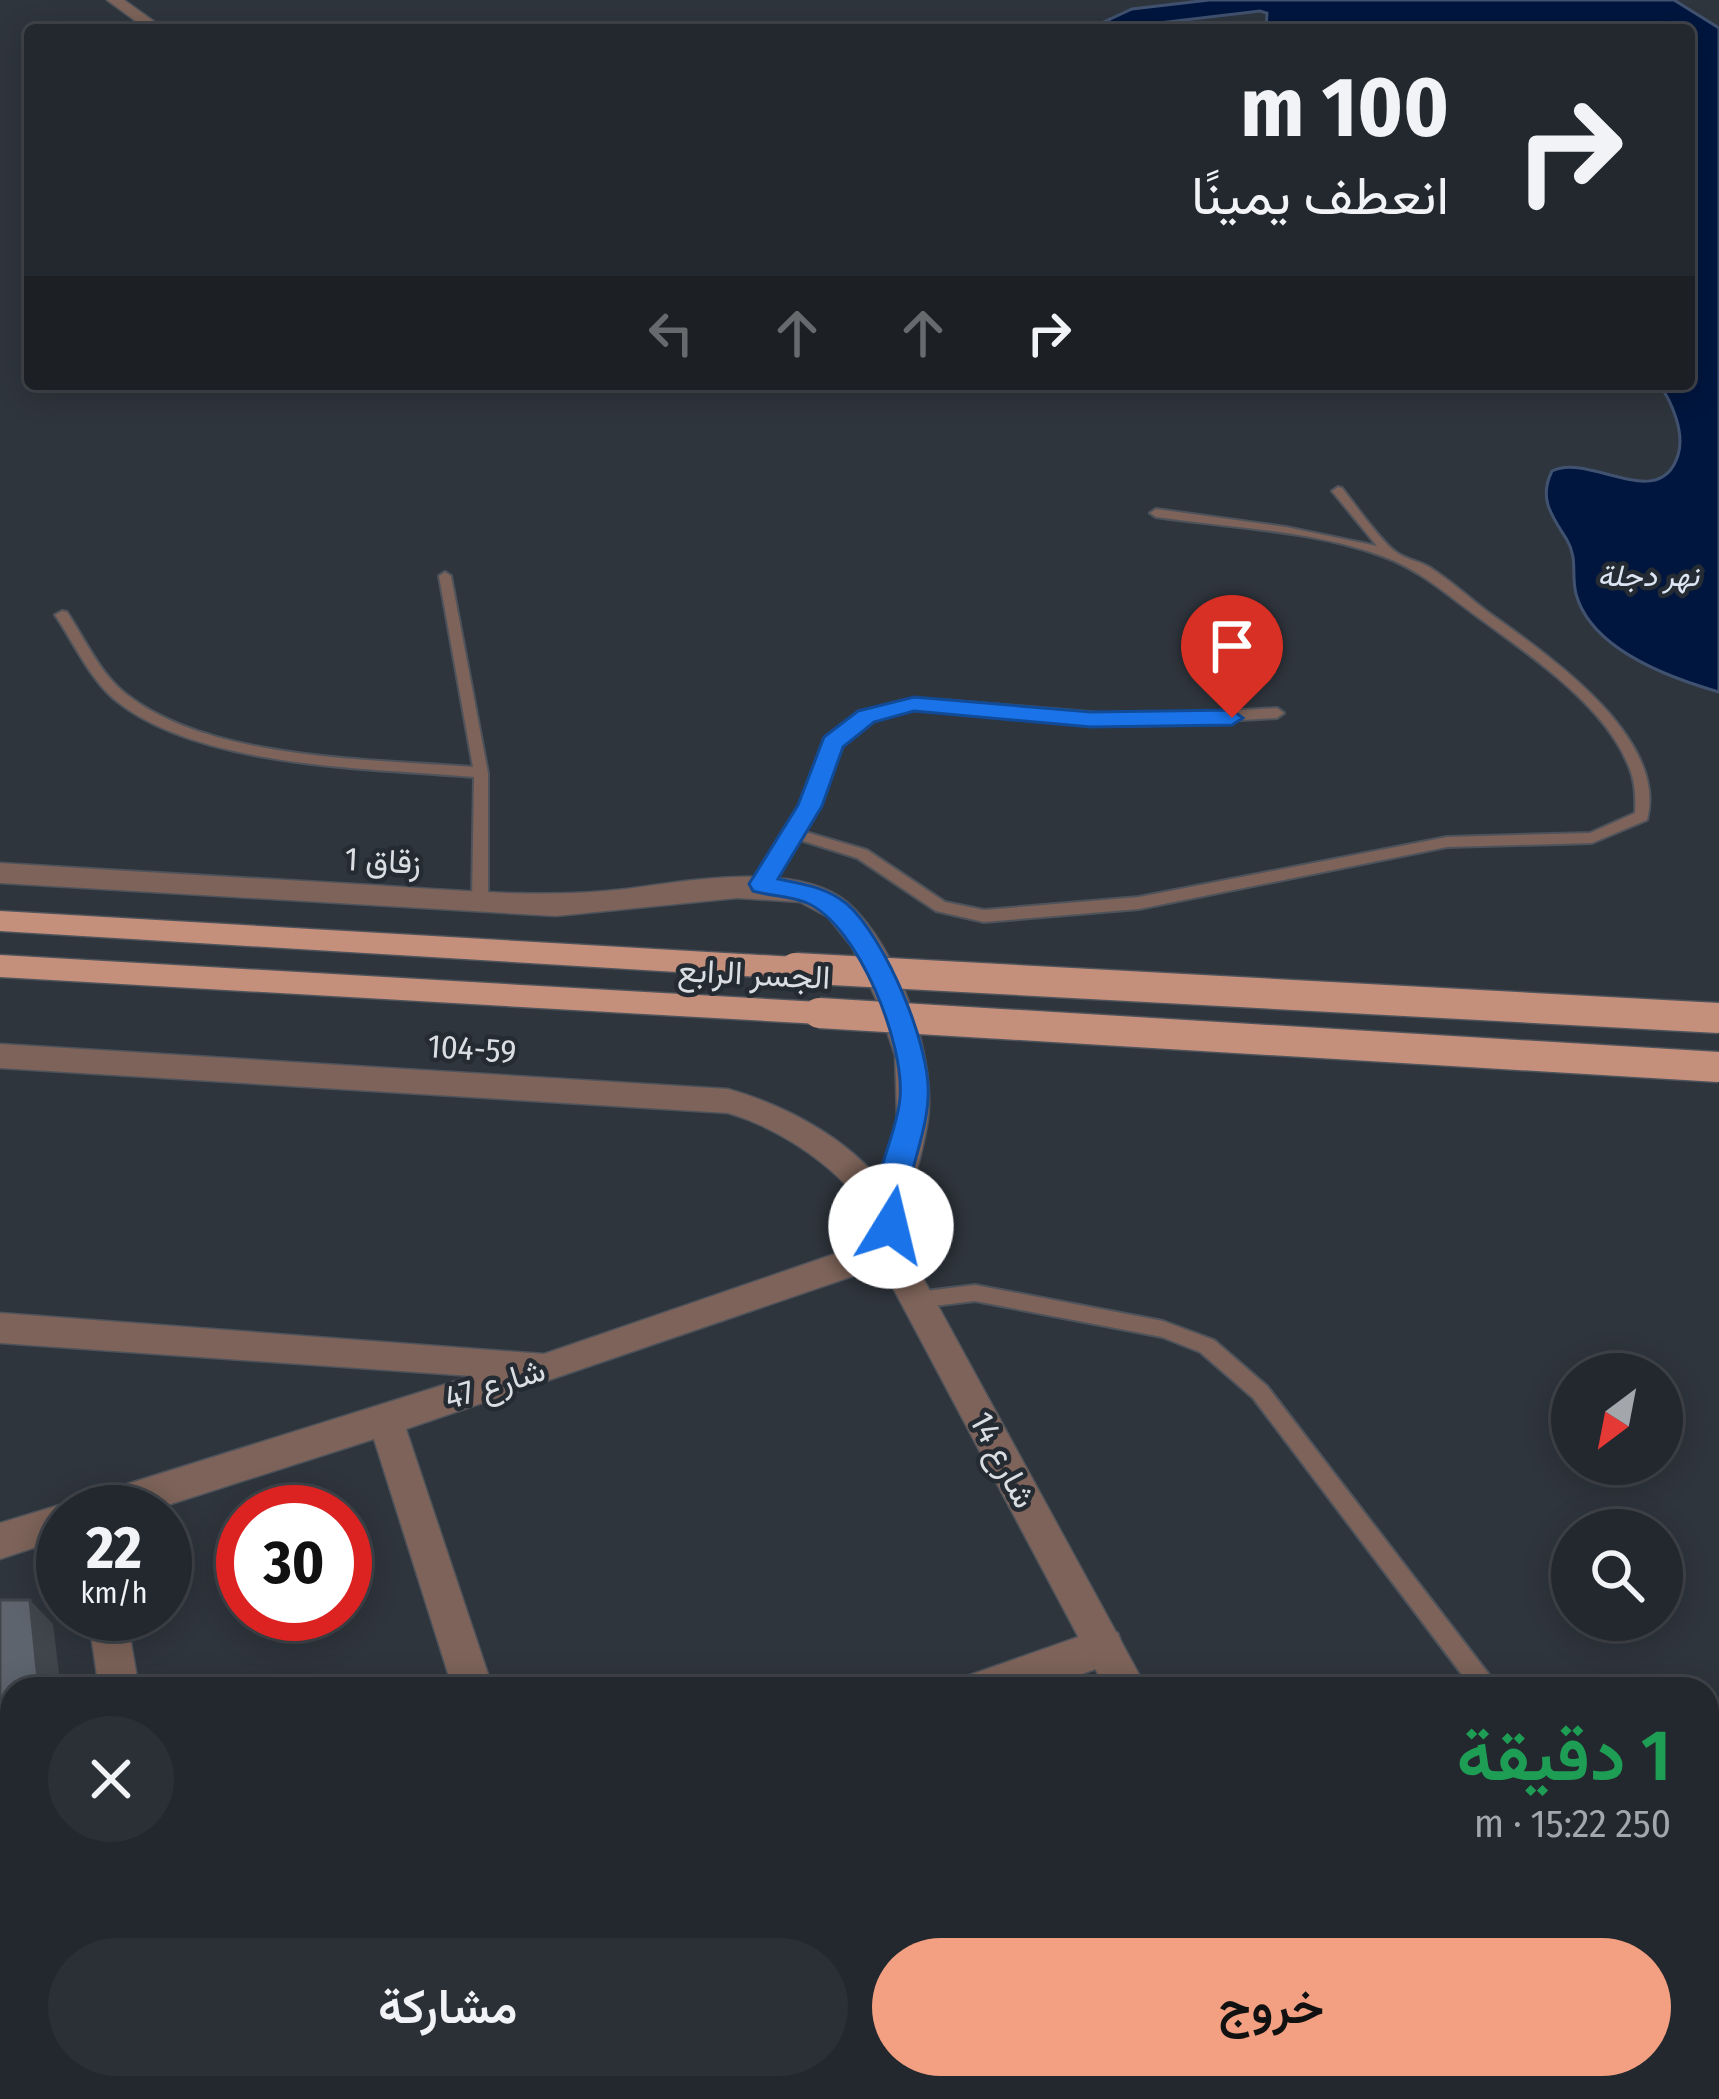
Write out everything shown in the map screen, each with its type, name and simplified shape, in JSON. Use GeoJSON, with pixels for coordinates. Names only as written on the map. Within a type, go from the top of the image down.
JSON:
{"type":"FeatureCollection","features":[{"type":"Feature","properties":{"kind":"main road","name":"الجسر الرابع"},"geometry":{"type":"LineString","coordinates":[[0,921],[1719,1018]]}},
{"type":"Feature","properties":{"kind":"main road","name":"الجسر الرابع"},"geometry":{"type":"LineString","coordinates":[[0,966],[1719,1067]]}},
{"type":"Feature","properties":{"kind":"street"},"geometry":{"type":"LineString","coordinates":[[114,0],[149,24]]}},
{"type":"Feature","properties":{"kind":"street"},"geometry":{"type":"LineString","coordinates":[[0,843],[8,874]]}},
{"type":"Feature","properties":{"kind":"street","name":"زقاق 1"},"geometry":{"type":"LineString","coordinates":[[8,874],[595,905],[761,884]]}},
{"type":"Feature","properties":{"kind":"street"},"geometry":{"type":"LineString","coordinates":[[761,884],[814,895],[841,913],[878,970],[901,1021],[914,1073],[914,1100],[890,1205],[892,1237]]}},
{"type":"Feature","properties":{"kind":"street","name":"104-59"},"geometry":{"type":"LineString","coordinates":[[0,1056],[744,1104],[774,1116],[825,1153],[867,1191],[892,1237]]}},
{"type":"Feature","properties":{"kind":"street","name":"شارع 14"},"geometry":{"type":"LineString","coordinates":[[892,1237],[917,1300],[1120,1677]]}},
{"type":"Feature","properties":{"kind":"street","name":"شارع 47"},"geometry":{"type":"LineString","coordinates":[[176,1485],[554,1366],[892,1237]]}},
{"type":"Feature","properties":{"kind":"street"},"geometry":{"type":"LineString","coordinates":[[0,1328],[554,1366]]}},
{"type":"Feature","properties":{"kind":"street"},"geometry":{"type":"LineString","coordinates":[[386,1417],[469,1677]]}},
{"type":"Feature","properties":{"kind":"street"},"geometry":{"type":"LineString","coordinates":[[0,1541],[36,1530]]}},
{"type":"Feature","properties":{"kind":"street"},"geometry":{"type":"LineString","coordinates":[[111,1641],[116,1677]]}},
{"type":"Feature","properties":{"kind":"street"},"geometry":{"type":"LineString","coordinates":[[1018,1677],[1104,1647]]}},
{"type":"Feature","properties":{"kind":"lane"},"geometry":{"type":"LineString","coordinates":[[1338,491],[1391,555]]}},
{"type":"Feature","properties":{"kind":"lane"},"geometry":{"type":"LineString","coordinates":[[796,834],[862,854],[941,907],[984,916],[1139,903],[1448,842],[1592,838],[1642,816],[1646,802],[1642,782],[1610,720],[1554,667],[1413,563],[1345,543],[1156,513]]}},
{"type":"Feature","properties":{"kind":"lane"},"geometry":{"type":"LineString","coordinates":[[445,576],[481,773],[480,901]]}},
{"type":"Feature","properties":{"kind":"lane"},"geometry":{"type":"LineString","coordinates":[[62,615],[120,697],[172,728],[247,748],[481,773]]}},
{"type":"Feature","properties":{"kind":"lane"},"geometry":{"type":"LineString","coordinates":[[761,884],[796,834],[832,743],[847,728],[889,708],[940,704],[1138,721],[1276,713]]}},
{"type":"Feature","properties":{"kind":"lane"},"geometry":{"type":"LineString","coordinates":[[917,1300],[936,1294],[976,1293],[1162,1329],[1226,1359],[1260,1392],[1477,1677]]}},
{"type":"Feature","properties":{"kind":"water","name":"نهر دجلة"},"geometry":{"type":"Polygon","coordinates":[[[1209,0],[1674,0],[1719,28],[1719,692],[1656,669],[1598,631],[1576,594],[1570,547],[1552,515],[1546,490],[1552,471],[1567,467],[1656,480],[1669,472],[1678,455],[1676,418],[1662,390],[1695,390],[1695,24],[1266,24],[1267,13],[1260,11],[1150,24],[1106,21],[1132,9],[1209,0]]]}},
{"type":"Feature","properties":{"kind":"building"},"geometry":{"type":"Polygon","coordinates":[[[0,1600],[30,1600],[38,1677],[0,1677],[0,1600]]]}},
{"type":"Feature","properties":{"kind":"route"},"geometry":{"type":"LineString","coordinates":[[891,1226],[890,1205],[914,1100],[914,1073],[901,1021],[878,970],[841,913],[814,895],[761,884],[796,834],[832,743],[866,716],[914,704],[1091,720],[1232,718]]}}]}
